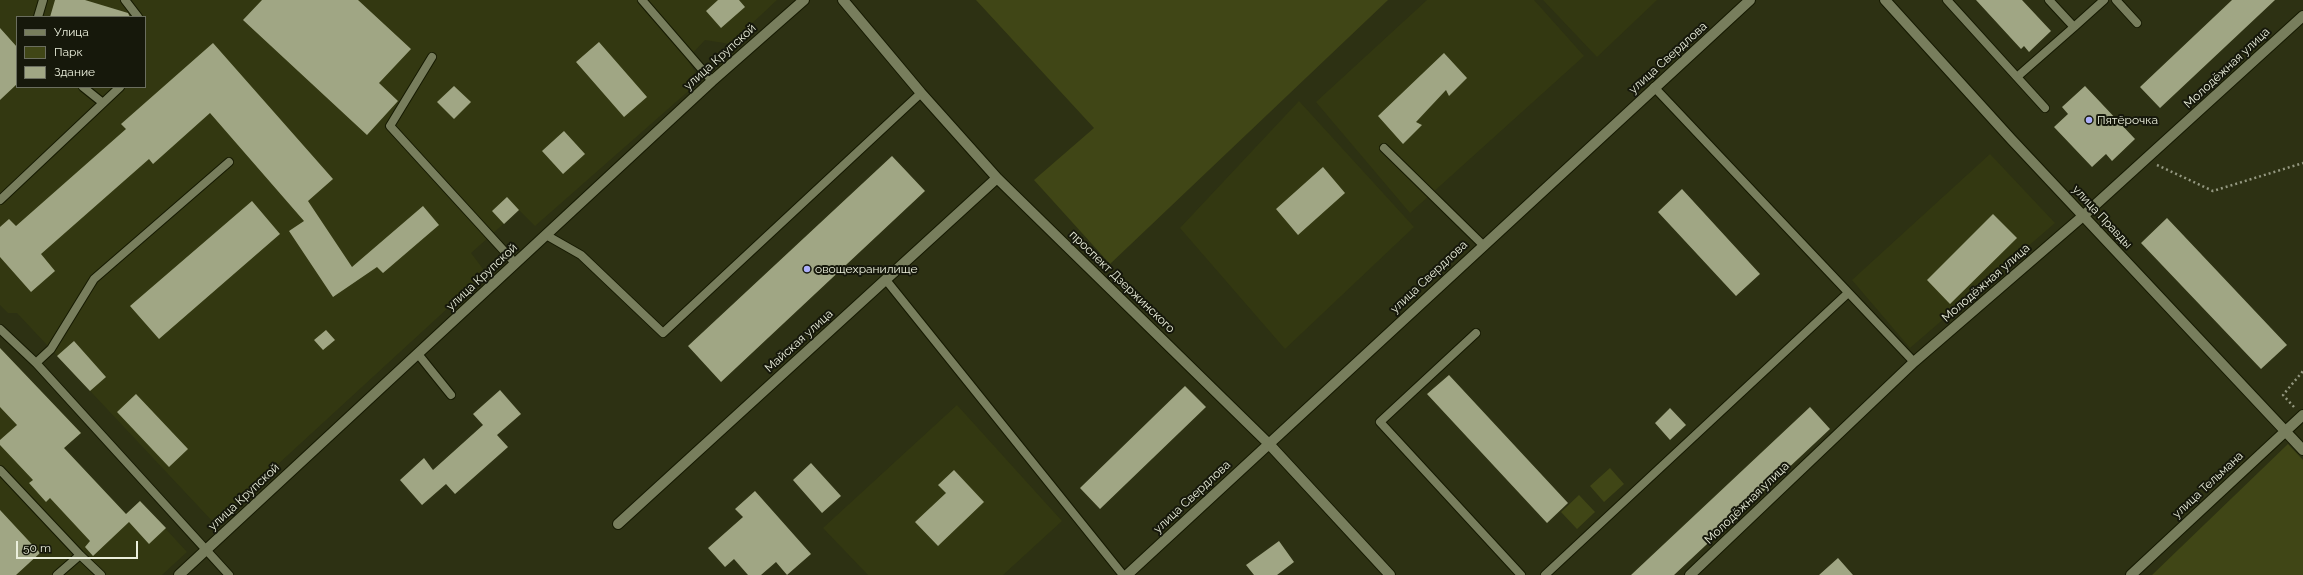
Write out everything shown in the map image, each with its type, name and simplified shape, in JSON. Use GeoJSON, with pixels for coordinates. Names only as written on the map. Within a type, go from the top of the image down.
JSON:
{"type":"FeatureCollection","features":[{"type":"Feature","properties":{"kind":"street","name":"улица Крупской"},"geometry":{"type":"LineString","coordinates":[[179,575],[712,81],[804,0]]}},
{"type":"Feature","properties":{"kind":"street","name":"проспект Дзержинского"},"geometry":{"type":"LineString","coordinates":[[843,0],[921,93],[997,178],[1269,444],[1390,575]]}},
{"type":"Feature","properties":{"kind":"street","name":"улица Свердлова"},"geometry":{"type":"LineString","coordinates":[[1127,575],[1750,0]]}},
{"type":"Feature","properties":{"kind":"street","name":"улица Правды"},"geometry":{"type":"LineString","coordinates":[[1885,0],[2084,216],[2303,450]]}},
{"type":"Feature","properties":{"kind":"street","name":"Молодёжная улица"},"geometry":{"type":"LineString","coordinates":[[1690,575],[1914,362],[2084,216],[2303,16]]}},
{"type":"Feature","properties":{"kind":"street","name":"Майская улица"},"geometry":{"type":"LineString","coordinates":[[618,524],[997,178]]}},
{"type":"Feature","properties":{"kind":"street","name":"улица Тельмана"},"geometry":{"type":"LineString","coordinates":[[2131,575],[2302,415]]}},
{"type":"Feature","properties":{"kind":"lane"},"geometry":{"type":"LineString","coordinates":[[38,16],[43,0]]}},
{"type":"Feature","properties":{"kind":"lane"},"geometry":{"type":"LineString","coordinates":[[125,0],[137,16]]}},
{"type":"Feature","properties":{"kind":"lane"},"geometry":{"type":"LineString","coordinates":[[642,0],[712,81]]}},
{"type":"Feature","properties":{"kind":"lane"},"geometry":{"type":"LineString","coordinates":[[1947,0],[2045,108]]}},
{"type":"Feature","properties":{"kind":"lane"},"geometry":{"type":"LineString","coordinates":[[2049,0],[2074,27]]}},
{"type":"Feature","properties":{"kind":"lane"},"geometry":{"type":"LineString","coordinates":[[2017,77],[2104,0]]}},
{"type":"Feature","properties":{"kind":"lane"},"geometry":{"type":"LineString","coordinates":[[2116,0],[2137,23]]}},
{"type":"Feature","properties":{"kind":"lane"},"geometry":{"type":"LineString","coordinates":[[432,57],[390,126],[515,263]]}},
{"type":"Feature","properties":{"kind":"lane"},"geometry":{"type":"LineString","coordinates":[[1654,87],[1848,294],[1914,362]]}},
{"type":"Feature","properties":{"kind":"lane"},"geometry":{"type":"LineString","coordinates":[[84,88],[103,103]]}},
{"type":"Feature","properties":{"kind":"lane"},"geometry":{"type":"LineString","coordinates":[[0,200],[119,88]]}},
{"type":"Feature","properties":{"kind":"lane"},"geometry":{"type":"LineString","coordinates":[[546,234],[581,255],[663,333],[921,93]]}},
{"type":"Feature","properties":{"kind":"lane"},"geometry":{"type":"LineString","coordinates":[[1384,148],[1483,245]]}},
{"type":"Feature","properties":{"kind":"lane"},"geometry":{"type":"LineString","coordinates":[[36,363],[51,349],[94,279],[229,162]]}},
{"type":"Feature","properties":{"kind":"lane"},"geometry":{"type":"LineString","coordinates":[[886,280],[1124,575]]}},
{"type":"Feature","properties":{"kind":"lane"},"geometry":{"type":"LineString","coordinates":[[1545,575],[1848,294]]}},
{"type":"Feature","properties":{"kind":"lane"},"geometry":{"type":"LineString","coordinates":[[0,329],[36,363],[207,549],[228,575]]}},
{"type":"Feature","properties":{"kind":"lane"},"geometry":{"type":"LineString","coordinates":[[1476,333],[1380,422],[1521,575]]}},
{"type":"Feature","properties":{"kind":"lane"},"geometry":{"type":"LineString","coordinates":[[418,354],[451,395]]}},
{"type":"Feature","properties":{"kind":"lane"},"geometry":{"type":"LineString","coordinates":[[0,470],[80,555],[101,575]]}},
{"type":"Feature","properties":{"kind":"lane"},"geometry":{"type":"LineString","coordinates":[[57,575],[80,555]]}},
{"type":"Feature","properties":{"kind":"path"},"geometry":{"type":"LineString","coordinates":[[2146,160],[2213,191],[2303,163]]}},
{"type":"Feature","properties":{"kind":"path"},"geometry":{"type":"LineString","coordinates":[[2302,415],[2283,395],[2303,371]]}},
{"type":"Feature","properties":{"kind":"shaded area"},"geometry":{"type":"Polygon","coordinates":[[[0,0],[777,0],[730,44],[705,40],[687,59],[695,72],[693,87],[535,226],[519,210],[471,253],[486,273],[214,523],[17,313],[8,313],[0,305],[0,0]]]}},
{"type":"Feature","properties":{"kind":"shaded area"},"geometry":{"type":"Polygon","coordinates":[[[1427,0],[1534,0],[1584,56],[1410,213],[1316,102],[1427,0]]]}},
{"type":"Feature","properties":{"kind":"shaded area"},"geometry":{"type":"Polygon","coordinates":[[[1543,0],[1657,0],[1597,57],[1543,0]]]}},
{"type":"Feature","properties":{"kind":"shaded area"},"geometry":{"type":"Polygon","coordinates":[[[1299,101],[1414,227],[1285,349],[1180,228],[1299,101]]]}},
{"type":"Feature","properties":{"kind":"shaded area"},"geometry":{"type":"Polygon","coordinates":[[[1990,154],[2055,223],[1910,348],[1852,280],[1990,154]]]}},
{"type":"Feature","properties":{"kind":"shaded area"},"geometry":{"type":"Polygon","coordinates":[[[0,348],[81,433],[64,448],[126,514],[140,501],[187,552],[162,575],[0,575],[0,348]]]}},
{"type":"Feature","properties":{"kind":"shaded area"},"geometry":{"type":"Polygon","coordinates":[[[957,405],[1062,521],[1003,575],[868,575],[823,528],[957,405]]]}},
{"type":"Feature","properties":{"kind":"green space"},"geometry":{"type":"Polygon","coordinates":[[[976,0],[1388,0],[1110,264],[1034,180],[1094,128],[976,0]]]}},
{"type":"Feature","properties":{"kind":"green space"},"geometry":{"type":"Polygon","coordinates":[[[2288,444],[2303,460],[2303,575],[2152,575],[2288,444]]]}},
{"type":"Feature","properties":{"kind":"green space"},"geometry":{"type":"Polygon","coordinates":[[[1610,468],[1624,484],[1604,502],[1590,486],[1610,468]]]}},
{"type":"Feature","properties":{"kind":"green space"},"geometry":{"type":"Polygon","coordinates":[[[1579,495],[1595,512],[1577,529],[1561,512],[1579,495]]]}},
{"type":"Feature","properties":{"kind":"building"},"geometry":{"type":"Polygon","coordinates":[[[55,0],[85,0],[128,13],[130,16],[50,16],[55,0]]]}},
{"type":"Feature","properties":{"kind":"building"},"geometry":{"type":"Polygon","coordinates":[[[262,0],[358,0],[411,49],[379,83],[398,101],[367,135],[243,20],[262,0]]]}},
{"type":"Feature","properties":{"kind":"building"},"geometry":{"type":"Polygon","coordinates":[[[718,0],[739,0],[745,7],[721,28],[706,11],[718,0]]]}},
{"type":"Feature","properties":{"kind":"building"},"geometry":{"type":"Polygon","coordinates":[[[1976,0],[2022,0],[2051,31],[2029,52],[2024,46],[2021,49],[1976,0]]]}},
{"type":"Feature","properties":{"kind":"building"},"geometry":{"type":"Polygon","coordinates":[[[2232,0],[2275,0],[2160,108],[2140,87],[2232,0]]]}},
{"type":"Feature","properties":{"kind":"building"},"geometry":{"type":"Polygon","coordinates":[[[0,28],[16,46],[16,85],[0,100],[0,28]]]}},
{"type":"Feature","properties":{"kind":"building"},"geometry":{"type":"Polygon","coordinates":[[[599,42],[647,97],[624,117],[576,62],[599,42]]]}},
{"type":"Feature","properties":{"kind":"building"},"geometry":{"type":"Polygon","coordinates":[[[213,43],[333,179],[308,201],[352,267],[423,206],[439,225],[383,273],[377,267],[333,297],[289,231],[304,221],[210,113],[153,164],[149,159],[41,254],[55,271],[31,292],[0,257],[0,227],[9,219],[16,226],[126,129],[121,124],[213,43]]]}},
{"type":"Feature","properties":{"kind":"building"},"geometry":{"type":"Polygon","coordinates":[[[1444,53],[1467,78],[1449,96],[1446,90],[1416,122],[1422,125],[1403,144],[1378,116],[1444,53]]]}},
{"type":"Feature","properties":{"kind":"building"},"geometry":{"type":"Polygon","coordinates":[[[454,86],[471,102],[454,119],[437,102],[454,86]]]}},
{"type":"Feature","properties":{"kind":"building","name":"Пятёрочка"},"geometry":{"type":"Polygon","coordinates":[[[2085,86],[2135,139],[2112,161],[2106,154],[2092,167],[2054,127],[2068,114],[2062,107],[2085,86]]]}},
{"type":"Feature","properties":{"kind":"building"},"geometry":{"type":"Polygon","coordinates":[[[564,131],[585,154],[563,174],[542,151],[564,131]]]}},
{"type":"Feature","properties":{"kind":"building","name":"овощехранилище"},"geometry":{"type":"Polygon","coordinates":[[[892,156],[925,191],[721,382],[688,346],[892,156]]]}},
{"type":"Feature","properties":{"kind":"building"},"geometry":{"type":"Polygon","coordinates":[[[1323,167],[1345,193],[1298,235],[1276,209],[1323,167]]]}},
{"type":"Feature","properties":{"kind":"building"},"geometry":{"type":"Polygon","coordinates":[[[1682,189],[1760,274],[1736,296],[1658,212],[1682,189]]]}},
{"type":"Feature","properties":{"kind":"building"},"geometry":{"type":"Polygon","coordinates":[[[507,197],[519,210],[504,224],[492,211],[507,197]]]}},
{"type":"Feature","properties":{"kind":"building"},"geometry":{"type":"Polygon","coordinates":[[[252,201],[280,234],[159,339],[130,306],[252,201]]]}},
{"type":"Feature","properties":{"kind":"building"},"geometry":{"type":"Polygon","coordinates":[[[1993,214],[2017,238],[1950,304],[1927,280],[1993,214]]]}},
{"type":"Feature","properties":{"kind":"building"},"geometry":{"type":"Polygon","coordinates":[[[2167,218],[2287,345],[2261,369],[2141,243],[2167,218]]]}},
{"type":"Feature","properties":{"kind":"building"},"geometry":{"type":"Polygon","coordinates":[[[326,330],[335,340],[323,350],[314,340],[326,330]]]}},
{"type":"Feature","properties":{"kind":"building"},"geometry":{"type":"Polygon","coordinates":[[[74,341],[106,377],[90,391],[57,356],[74,341]]]}},
{"type":"Feature","properties":{"kind":"building"},"geometry":{"type":"Polygon","coordinates":[[[0,348],[81,433],[64,448],[126,514],[140,501],[166,528],[149,544],[129,522],[93,556],[85,547],[90,541],[50,498],[46,502],[29,483],[33,480],[0,445],[0,440],[17,425],[0,407],[0,348]]]}},
{"type":"Feature","properties":{"kind":"building"},"geometry":{"type":"Polygon","coordinates":[[[1449,375],[1568,503],[1547,523],[1427,394],[1449,375]]]}},
{"type":"Feature","properties":{"kind":"building"},"geometry":{"type":"Polygon","coordinates":[[[1185,386],[1206,407],[1100,509],[1080,488],[1185,386]]]}},
{"type":"Feature","properties":{"kind":"building"},"geometry":{"type":"Polygon","coordinates":[[[500,390],[521,414],[497,435],[508,447],[455,494],[446,484],[422,505],[400,480],[424,458],[433,470],[483,425],[473,414],[500,390]]]}},
{"type":"Feature","properties":{"kind":"building"},"geometry":{"type":"Polygon","coordinates":[[[136,394],[188,449],[169,467],[117,412],[136,394]]]}},
{"type":"Feature","properties":{"kind":"building"},"geometry":{"type":"Polygon","coordinates":[[[1810,407],[1830,429],[1674,575],[1631,575],[1810,407]]]}},
{"type":"Feature","properties":{"kind":"building"},"geometry":{"type":"Polygon","coordinates":[[[1670,408],[1686,425],[1670,440],[1655,423],[1670,408]]]}},
{"type":"Feature","properties":{"kind":"building"},"geometry":{"type":"Polygon","coordinates":[[[811,463],[841,496],[822,513],[793,480],[811,463]]]}},
{"type":"Feature","properties":{"kind":"building"},"geometry":{"type":"Polygon","coordinates":[[[954,470],[984,502],[938,546],[915,522],[946,493],[938,485],[954,470]]]}},
{"type":"Feature","properties":{"kind":"building"},"geometry":{"type":"Polygon","coordinates":[[[755,491],[811,554],[787,575],[776,562],[761,575],[748,575],[734,559],[725,567],[708,548],[743,517],[735,509],[755,491]]]}},
{"type":"Feature","properties":{"kind":"building"},"geometry":{"type":"Polygon","coordinates":[[[0,510],[40,553],[16,575],[0,575],[0,510]]]}},
{"type":"Feature","properties":{"kind":"building"},"geometry":{"type":"Polygon","coordinates":[[[1279,541],[1294,562],[1277,575],[1254,575],[1246,565],[1279,541]]]}},
{"type":"Feature","properties":{"kind":"building"},"geometry":{"type":"Polygon","coordinates":[[[1838,558],[1853,575],[1819,575],[1838,558]]]}},
{"type":"Feature","properties":{"kind":"place","name":"Пятёрочка"},"geometry":{"type":"Point","coordinates":[2089,120]}},
{"type":"Feature","properties":{"kind":"place","name":"овощехранилище"},"geometry":{"type":"Point","coordinates":[807,269]}}]}
